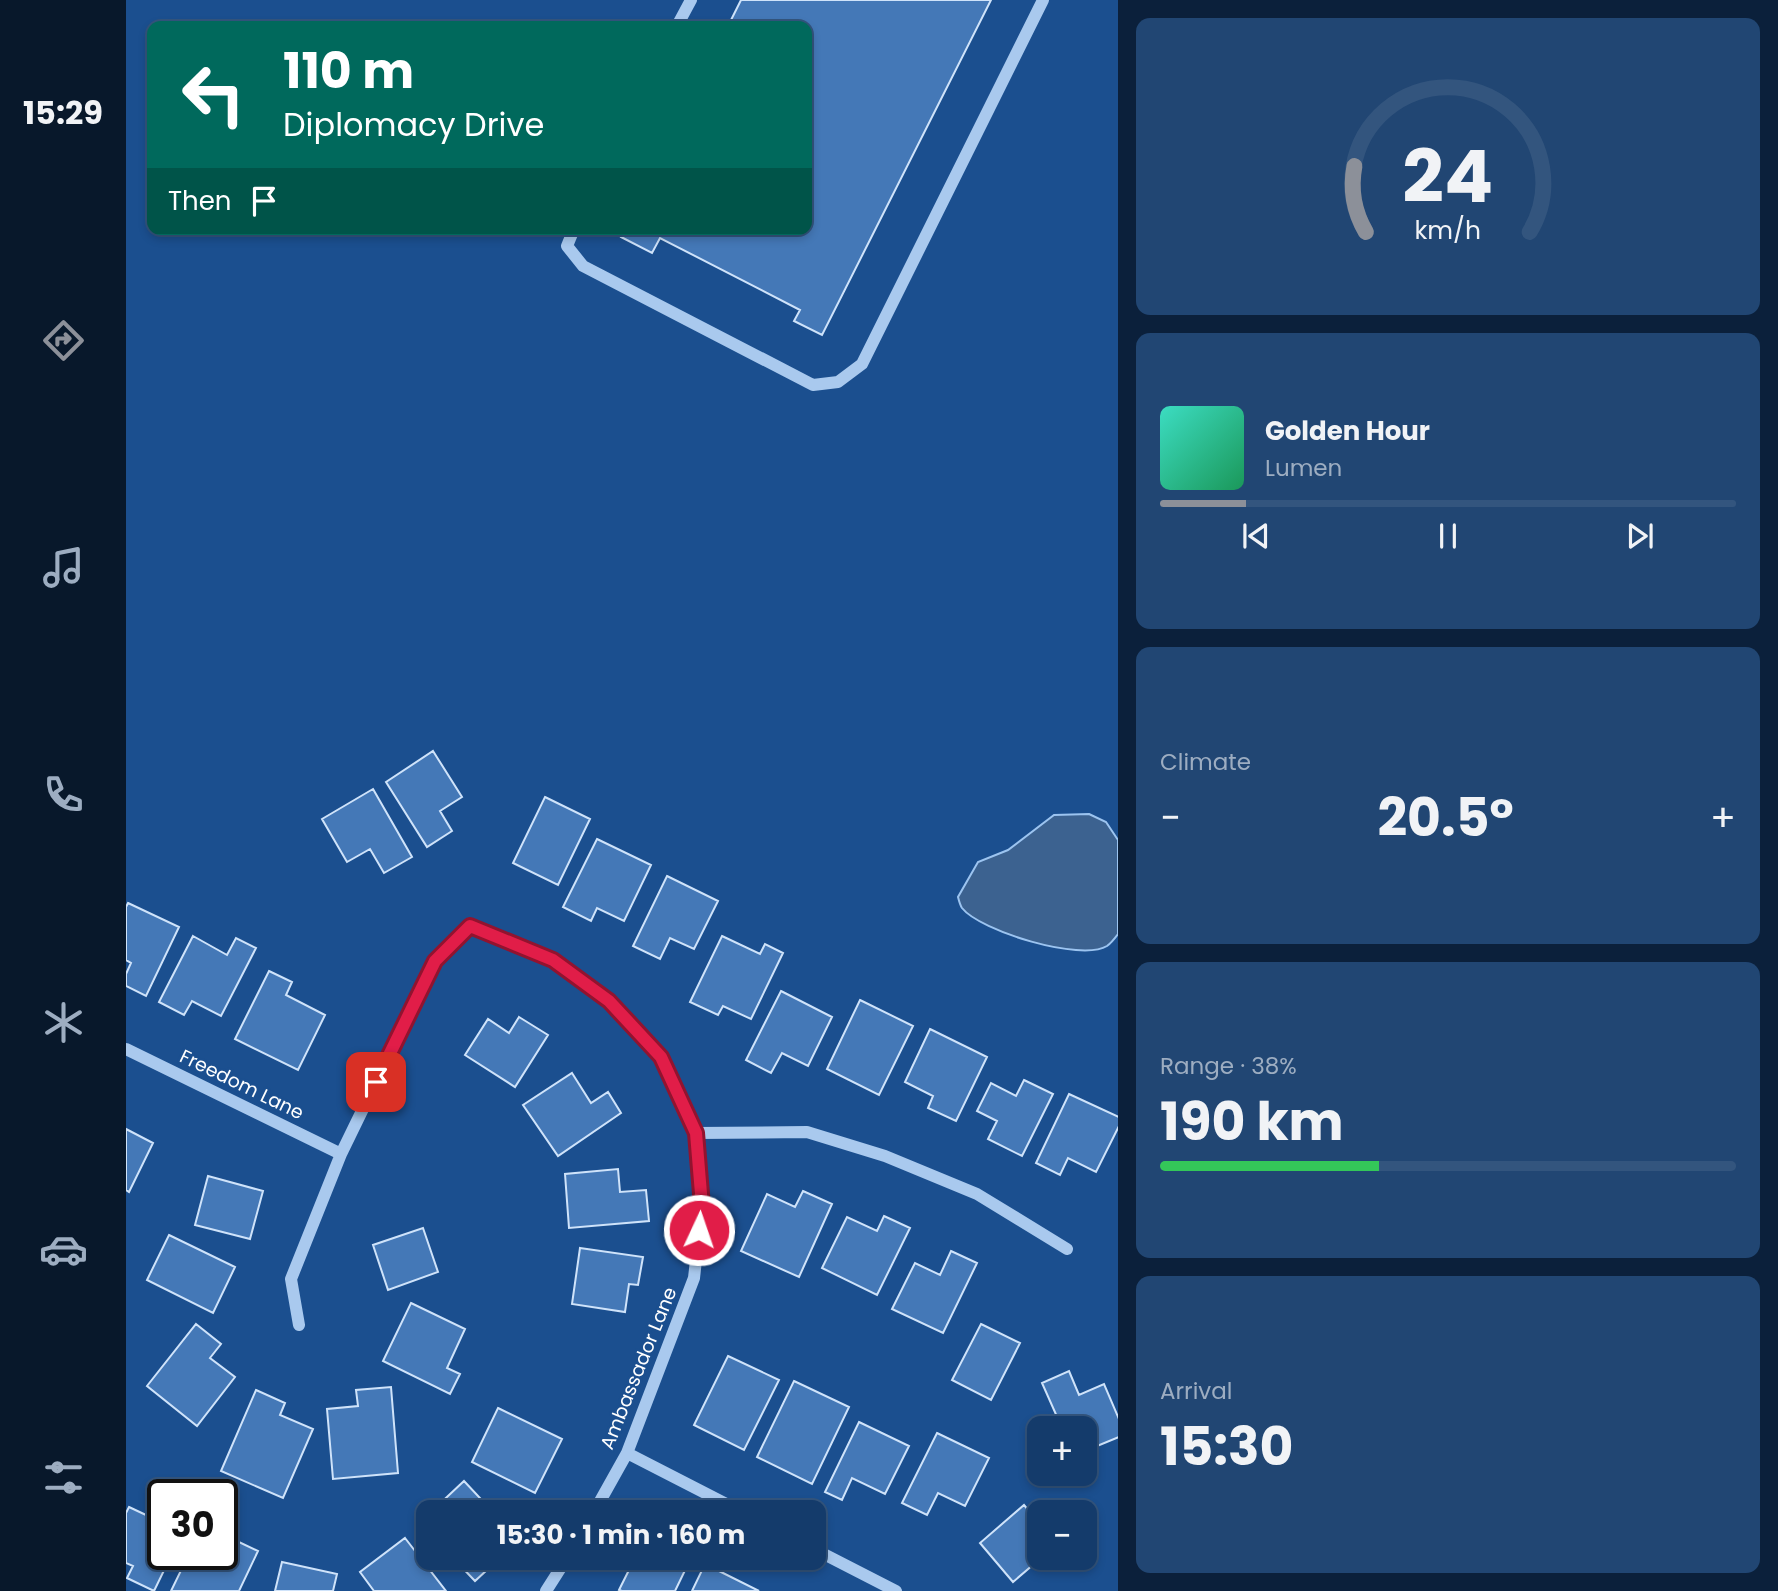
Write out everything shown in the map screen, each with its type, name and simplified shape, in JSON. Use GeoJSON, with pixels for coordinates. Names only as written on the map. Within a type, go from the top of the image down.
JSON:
{"type":"FeatureCollection","features":[{"type":"Feature","properties":{"kind":"street"},"geometry":{"type":"LineString","coordinates":[[680,21],[691,0]]}},
{"type":"Feature","properties":{"kind":"street"},"geometry":{"type":"LineString","coordinates":[[572,235],[567,246],[583,266],[813,385],[838,382],[862,364],[1043,0]]}},
{"type":"Feature","properties":{"kind":"street","name":"Ambassador Lane"},"geometry":{"type":"LineString","coordinates":[[341,1154],[435,961],[470,926],[553,960],[609,1001],[661,1057],[696,1133],[702,1206],[694,1278],[626,1453],[601,1500]]}},
{"type":"Feature","properties":{"kind":"street","name":"Freedom Lane"},"geometry":{"type":"LineString","coordinates":[[126,1049],[341,1154]]}},
{"type":"Feature","properties":{"kind":"street"},"geometry":{"type":"LineString","coordinates":[[696,1133],[807,1132],[885,1156],[976,1194],[1067,1249]]}},
{"type":"Feature","properties":{"kind":"street"},"geometry":{"type":"LineString","coordinates":[[299,1325],[291,1279],[341,1154]]}},
{"type":"Feature","properties":{"kind":"street"},"geometry":{"type":"LineString","coordinates":[[626,1453],[718,1500]]}},
{"type":"Feature","properties":{"kind":"street"},"geometry":{"type":"LineString","coordinates":[[826,1555],[896,1591]]}},
{"type":"Feature","properties":{"kind":"street"},"geometry":{"type":"LineString","coordinates":[[546,1591],[559,1570]]}},
{"type":"Feature","properties":{"kind":"water"},"geometry":{"type":"Polygon","coordinates":[[[1089,814],[1106,822],[1118,840],[1118,934],[1107,946],[1094,950],[1076,950],[1031,942],[989,926],[962,908],[958,897],[978,862],[1008,850],[1054,815],[1089,814]]]}},
{"type":"Feature","properties":{"kind":"building"},"geometry":{"type":"Polygon","coordinates":[[[741,0],[991,0],[822,335],[794,321],[800,310],[660,238],[652,253],[621,237],[812,235],[812,21],[730,21],[741,0]]]}},
{"type":"Feature","properties":{"kind":"building"},"geometry":{"type":"Polygon","coordinates":[[[433,751],[462,797],[440,811],[452,831],[427,847],[386,782],[433,751]]]}},
{"type":"Feature","properties":{"kind":"building"},"geometry":{"type":"Polygon","coordinates":[[[373,789],[412,857],[384,873],[370,849],[347,862],[322,819],[373,789]]]}},
{"type":"Feature","properties":{"kind":"building"},"geometry":{"type":"Polygon","coordinates":[[[545,797],[590,819],[558,885],[513,863],[545,797]]]}},
{"type":"Feature","properties":{"kind":"building"},"geometry":{"type":"Polygon","coordinates":[[[597,839],[651,865],[624,921],[597,908],[591,921],[563,907],[597,839]]]}},
{"type":"Feature","properties":{"kind":"building"},"geometry":{"type":"Polygon","coordinates":[[[667,876],[718,901],[694,949],[670,938],[660,959],[633,946],[667,876]]]}},
{"type":"Feature","properties":{"kind":"building"},"geometry":{"type":"Polygon","coordinates":[[[128,903],[179,927],[146,996],[126,986],[126,974],[131,963],[126,960],[128,903]]]}},
{"type":"Feature","properties":{"kind":"building"},"geometry":{"type":"Polygon","coordinates":[[[193,936],[227,955],[236,938],[256,948],[221,1016],[192,1001],[184,1015],[159,1002],[193,936]]]}},
{"type":"Feature","properties":{"kind":"building"},"geometry":{"type":"Polygon","coordinates":[[[722,936],[760,954],[765,944],[783,953],[751,1019],[723,1006],[718,1015],[690,1002],[722,936]]]}},
{"type":"Feature","properties":{"kind":"building"},"geometry":{"type":"Polygon","coordinates":[[[269,971],[292,982],[286,995],[325,1015],[298,1070],[235,1039],[269,971]]]}},
{"type":"Feature","properties":{"kind":"building"},"geometry":{"type":"Polygon","coordinates":[[[781,991],[832,1017],[808,1066],[782,1053],[771,1073],[746,1060],[781,991]]]}},
{"type":"Feature","properties":{"kind":"building"},"geometry":{"type":"Polygon","coordinates":[[[860,1000],[913,1026],[879,1095],[827,1069],[860,1000]]]}},
{"type":"Feature","properties":{"kind":"building"},"geometry":{"type":"Polygon","coordinates":[[[519,1017],[548,1035],[515,1087],[465,1055],[488,1019],[509,1033],[519,1017]]]}},
{"type":"Feature","properties":{"kind":"building"},"geometry":{"type":"Polygon","coordinates":[[[930,1029],[987,1057],[956,1121],[928,1108],[933,1096],[905,1082],[930,1029]]]}},
{"type":"Feature","properties":{"kind":"building"},"geometry":{"type":"Polygon","coordinates":[[[572,1073],[591,1103],[608,1092],[621,1113],[558,1156],[523,1105],[572,1073]]]}},
{"type":"Feature","properties":{"kind":"building"},"geometry":{"type":"Polygon","coordinates":[[[1024,1080],[1053,1094],[1022,1156],[988,1139],[997,1121],[977,1111],[991,1083],[1016,1096],[1024,1080]]]}},
{"type":"Feature","properties":{"kind":"building"},"geometry":{"type":"Polygon","coordinates":[[[1069,1094],[1118,1117],[1118,1128],[1096,1172],[1068,1158],[1060,1175],[1036,1163],[1069,1094]]]}},
{"type":"Feature","properties":{"kind":"building"},"geometry":{"type":"Polygon","coordinates":[[[126,1129],[153,1143],[129,1192],[126,1190],[126,1129]]]}},
{"type":"Feature","properties":{"kind":"building"},"geometry":{"type":"Polygon","coordinates":[[[618,1169],[620,1192],[646,1190],[649,1221],[569,1228],[565,1174],[618,1169]]]}},
{"type":"Feature","properties":{"kind":"building"},"geometry":{"type":"Polygon","coordinates":[[[208,1176],[263,1191],[250,1239],[195,1225],[208,1176]]]}},
{"type":"Feature","properties":{"kind":"building"},"geometry":{"type":"Polygon","coordinates":[[[803,1191],[832,1204],[799,1277],[741,1251],[767,1194],[795,1207],[803,1191]]]}},
{"type":"Feature","properties":{"kind":"building"},"geometry":{"type":"Polygon","coordinates":[[[884,1216],[910,1228],[877,1295],[822,1268],[847,1217],[877,1231],[884,1216]]]}},
{"type":"Feature","properties":{"kind":"building"},"geometry":{"type":"Polygon","coordinates":[[[423,1228],[438,1272],[388,1290],[373,1245],[423,1228]]]}},
{"type":"Feature","properties":{"kind":"building"},"geometry":{"type":"Polygon","coordinates":[[[169,1235],[235,1267],[213,1313],[147,1280],[169,1235]]]}},
{"type":"Feature","properties":{"kind":"building"},"geometry":{"type":"Polygon","coordinates":[[[580,1248],[643,1257],[638,1285],[629,1284],[625,1312],[572,1304],[580,1248]]]}},
{"type":"Feature","properties":{"kind":"building"},"geometry":{"type":"Polygon","coordinates":[[[951,1251],[977,1263],[943,1333],[892,1309],[915,1263],[940,1275],[951,1251]]]}},
{"type":"Feature","properties":{"kind":"building"},"geometry":{"type":"Polygon","coordinates":[[[411,1303],[465,1329],[447,1368],[460,1374],[450,1394],[383,1361],[411,1303]]]}},
{"type":"Feature","properties":{"kind":"building"},"geometry":{"type":"Polygon","coordinates":[[[196,1324],[221,1344],[210,1358],[235,1377],[197,1426],[147,1386],[196,1324]]]}},
{"type":"Feature","properties":{"kind":"building"},"geometry":{"type":"Polygon","coordinates":[[[981,1324],[1020,1343],[991,1400],[952,1380],[981,1324]]]}},
{"type":"Feature","properties":{"kind":"building"},"geometry":{"type":"Polygon","coordinates":[[[728,1356],[779,1380],[744,1450],[694,1425],[728,1356]]]}},
{"type":"Feature","properties":{"kind":"building"},"geometry":{"type":"Polygon","coordinates":[[[1069,1371],[1079,1395],[1104,1384],[1118,1417],[1118,1437],[1097,1446],[1097,1416],[1057,1416],[1042,1383],[1069,1371]]]}},
{"type":"Feature","properties":{"kind":"building"},"geometry":{"type":"Polygon","coordinates":[[[794,1381],[849,1407],[812,1484],[757,1457],[794,1381]]]}},
{"type":"Feature","properties":{"kind":"building"},"geometry":{"type":"Polygon","coordinates":[[[391,1387],[398,1473],[333,1479],[327,1409],[358,1406],[356,1390],[391,1387]]]}},
{"type":"Feature","properties":{"kind":"building"},"geometry":{"type":"Polygon","coordinates":[[[256,1390],[285,1403],[280,1415],[313,1429],[283,1498],[221,1471],[256,1390]]]}},
{"type":"Feature","properties":{"kind":"building"},"geometry":{"type":"Polygon","coordinates":[[[498,1408],[562,1439],[535,1493],[472,1462],[498,1408]]]}},
{"type":"Feature","properties":{"kind":"building"},"geometry":{"type":"Polygon","coordinates":[[[859,1422],[909,1446],[885,1494],[852,1478],[842,1500],[825,1492],[859,1422]]]}},
{"type":"Feature","properties":{"kind":"building"},"geometry":{"type":"Polygon","coordinates":[[[937,1433],[989,1458],[965,1506],[938,1493],[927,1515],[902,1503],[937,1433]]]}},
{"type":"Feature","properties":{"kind":"building"},"geometry":{"type":"Polygon","coordinates":[[[464,1481],[482,1500],[444,1500],[464,1481]]]}},
{"type":"Feature","properties":{"kind":"building"},"geometry":{"type":"Polygon","coordinates":[[[1024,1505],[1027,1509],[1027,1570],[1013,1582],[980,1543],[1024,1505]]]}},
{"type":"Feature","properties":{"kind":"building"},"geometry":{"type":"Polygon","coordinates":[[[129,1507],[147,1515],[147,1570],[164,1570],[154,1591],[127,1578],[133,1566],[126,1563],[126,1513],[129,1507]]]}},
{"type":"Feature","properties":{"kind":"building"},"geometry":{"type":"Polygon","coordinates":[[[405,1538],[416,1552],[416,1570],[430,1570],[446,1591],[374,1591],[360,1572],[405,1538]]]}},
{"type":"Feature","properties":{"kind":"building"},"geometry":{"type":"Polygon","coordinates":[[[238,1542],[258,1551],[239,1591],[171,1591],[181,1570],[238,1570],[238,1542]]]}},
{"type":"Feature","properties":{"kind":"building"},"geometry":{"type":"Polygon","coordinates":[[[282,1562],[337,1574],[333,1591],[275,1591],[282,1562]]]}},
{"type":"Feature","properties":{"kind":"building"},"geometry":{"type":"Polygon","coordinates":[[[464,1570],[487,1570],[475,1581],[464,1570]]]}},
{"type":"Feature","properties":{"kind":"building"},"geometry":{"type":"Polygon","coordinates":[[[629,1570],[685,1570],[675,1591],[619,1590],[629,1570]]]}},
{"type":"Feature","properties":{"kind":"building"},"geometry":{"type":"Polygon","coordinates":[[[702,1570],[717,1570],[759,1591],[692,1591],[702,1570]]]}},
{"type":"Feature","properties":{"kind":"route"},"geometry":{"type":"LineString","coordinates":[[376,1082],[435,961],[470,926],[553,960],[609,1001],[661,1057],[696,1133],[702,1206],[699,1230]]}}]}
